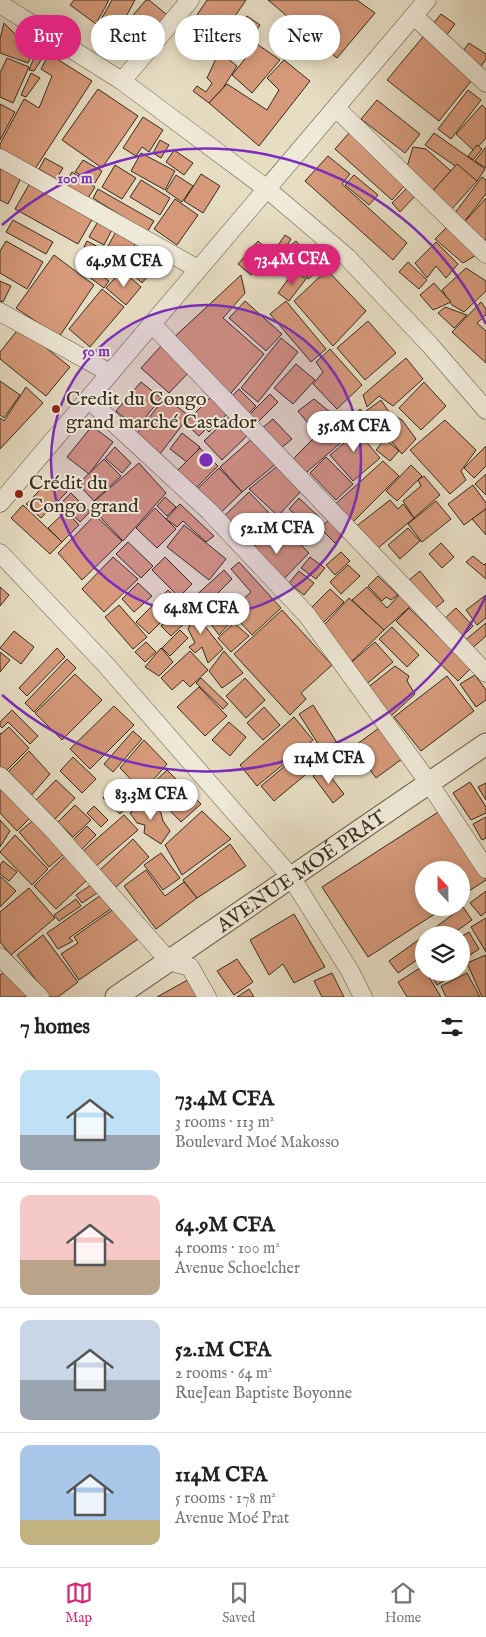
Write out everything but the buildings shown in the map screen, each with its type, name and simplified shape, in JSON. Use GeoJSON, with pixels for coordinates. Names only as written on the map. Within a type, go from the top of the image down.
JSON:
{"type":"FeatureCollection","features":[{"type":"Feature","properties":{"kind":"street"},"geometry":{"type":"LineString","coordinates":[[122,81],[190,0]]}},
{"type":"Feature","properties":{"kind":"street"},"geometry":{"type":"LineString","coordinates":[[0,503],[427,0]]}},
{"type":"Feature","properties":{"kind":"street"},"geometry":{"type":"LineString","coordinates":[[0,4],[122,81],[267,189],[347,257],[430,345],[486,410]]}},
{"type":"Feature","properties":{"kind":"street"},"geometry":{"type":"LineString","coordinates":[[414,16],[486,83]]}},
{"type":"Feature","properties":{"kind":"street"},"geometry":{"type":"LineString","coordinates":[[336,108],[486,254]]}},
{"type":"Feature","properties":{"kind":"street"},"geometry":{"type":"LineString","coordinates":[[0,158],[198,269]]}},
{"type":"Feature","properties":{"kind":"street"},"geometry":{"type":"LineString","coordinates":[[0,312],[110,373]]}},
{"type":"Feature","properties":{"kind":"street"},"geometry":{"type":"LineString","coordinates":[[152,324],[486,673]]}},
{"type":"Feature","properties":{"kind":"street"},"geometry":{"type":"LineString","coordinates":[[88,399],[208,511],[307,615],[429,783],[486,869]]}},
{"type":"Feature","properties":{"kind":"street"},"geometry":{"type":"LineString","coordinates":[[0,553],[106,665],[291,877],[350,971],[363,997]]}},
{"type":"Feature","properties":{"kind":"street","name":"AVENUE MOÉ PRAT"},"geometry":{"type":"LineString","coordinates":[[116,997],[486,744]]}},
{"type":"Feature","properties":{"kind":"street"},"geometry":{"type":"LineString","coordinates":[[0,776],[54,832],[169,961],[190,967],[207,997]]}},
{"type":"Feature","properties":{"kind":"street"},"geometry":{"type":"LineString","coordinates":[[0,957],[40,997]]}},
{"type":"Feature","properties":{"kind":"place","name":"Credit du Congo grand marché Castador"},"geometry":{"type":"Point","coordinates":[56,409]}},
{"type":"Feature","properties":{"kind":"place","name":"Crédit du Congo grand"},"geometry":{"type":"Point","coordinates":[19,494]}}]}
